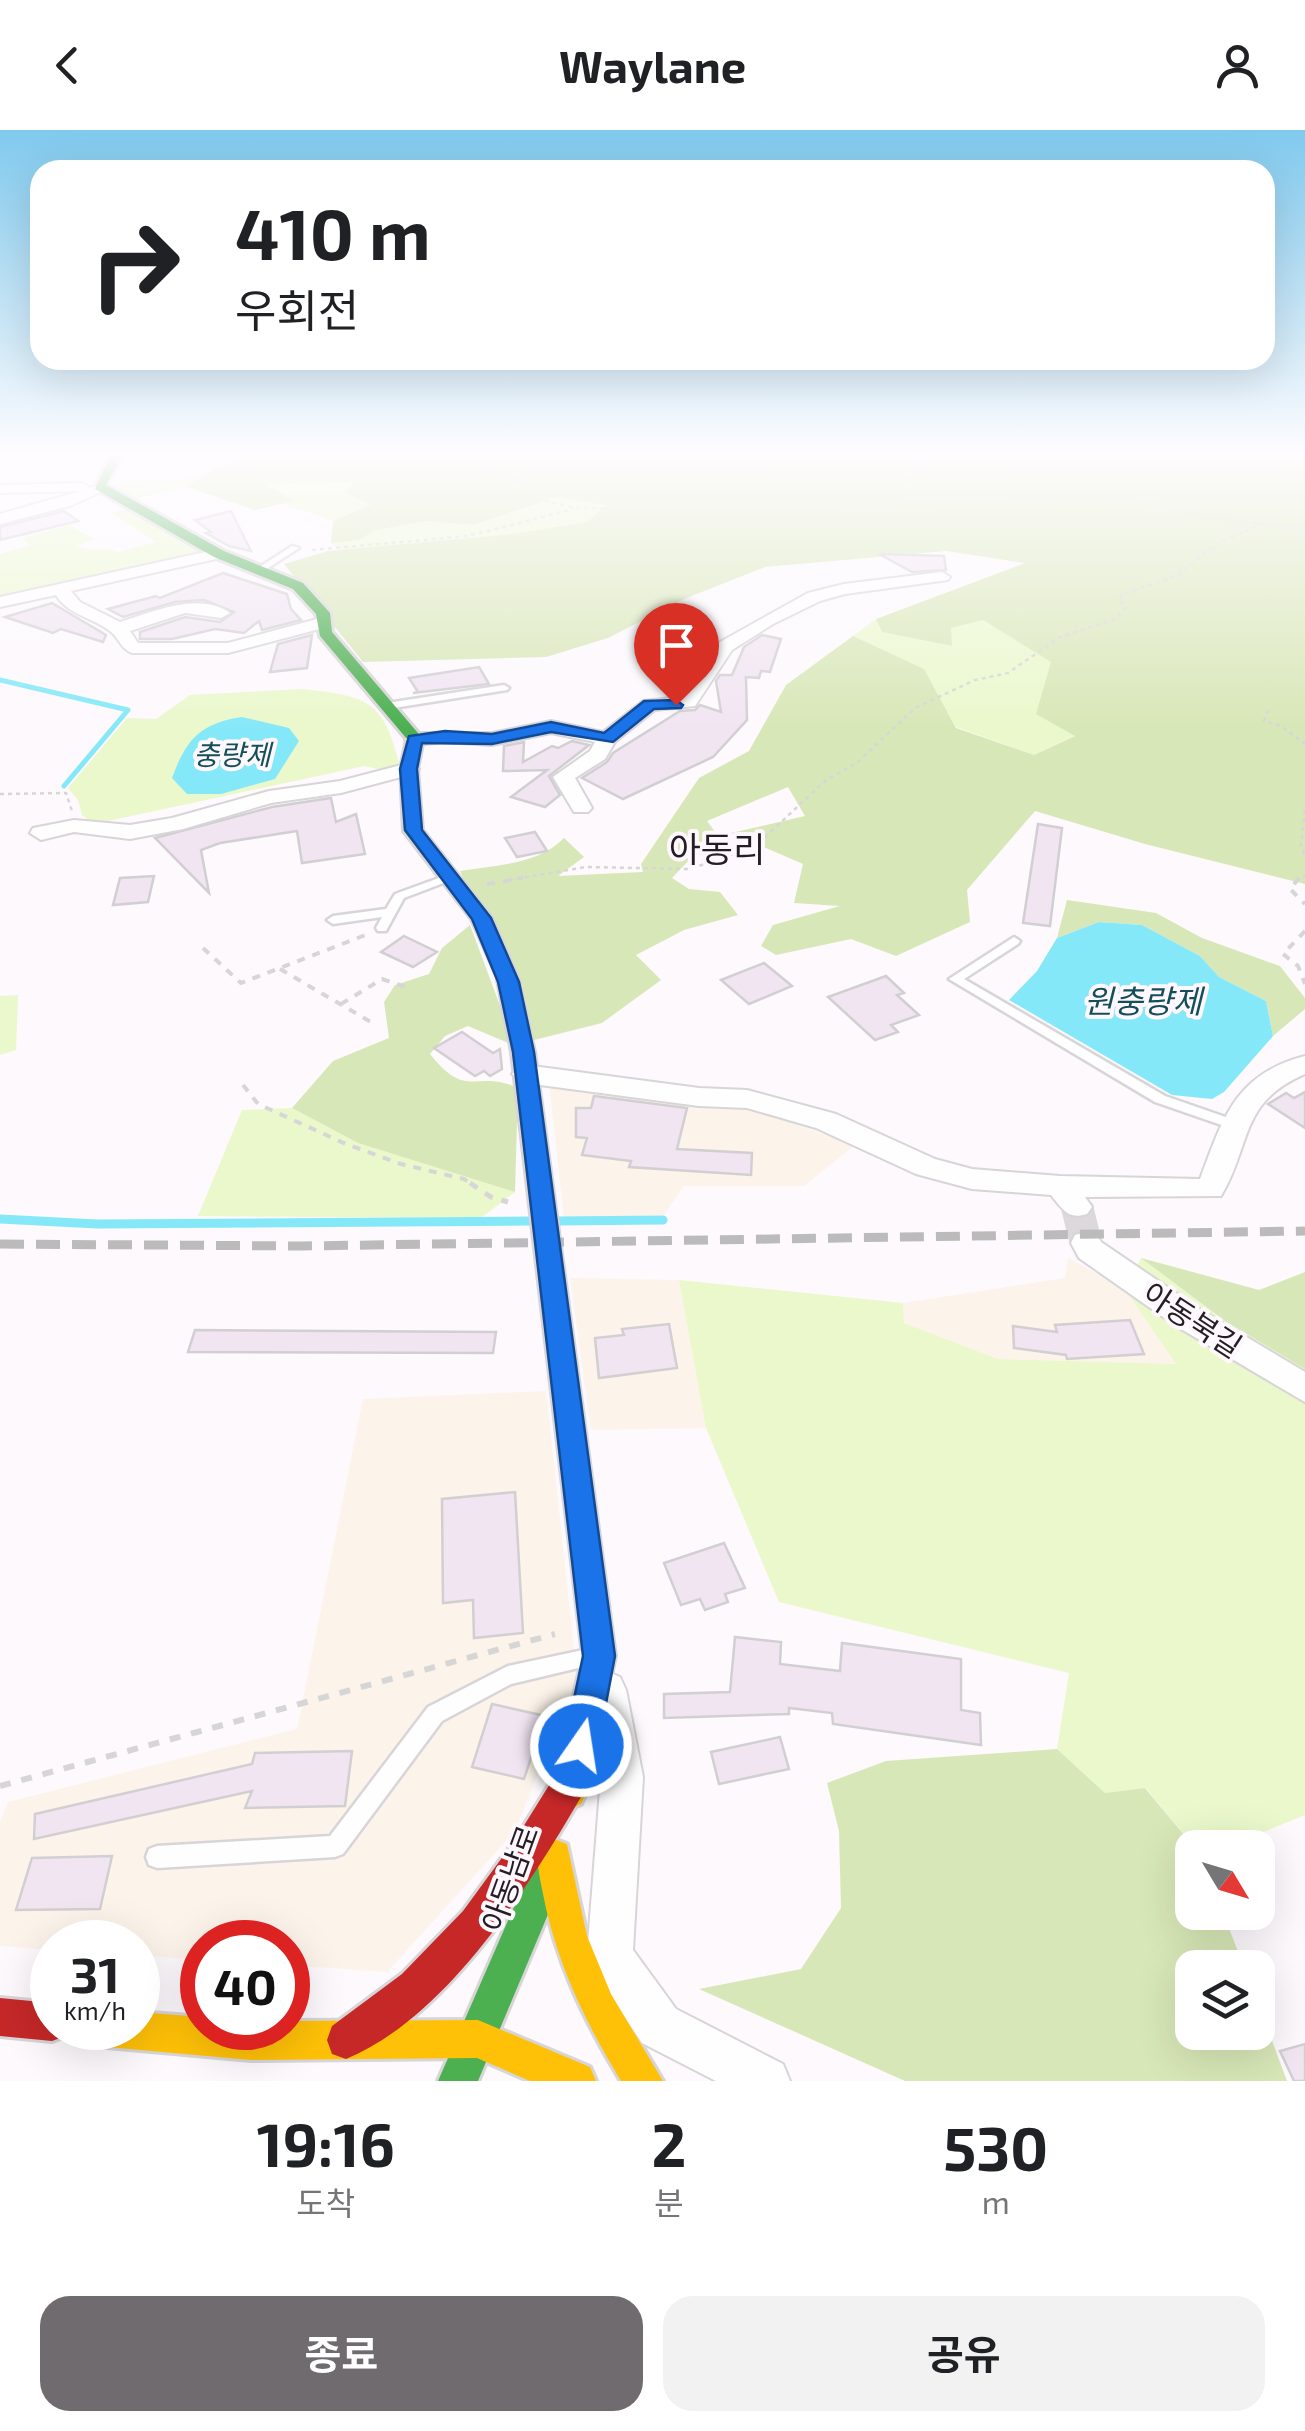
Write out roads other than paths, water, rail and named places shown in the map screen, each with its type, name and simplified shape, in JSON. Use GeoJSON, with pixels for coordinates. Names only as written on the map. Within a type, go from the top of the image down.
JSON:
{"type":"FeatureCollection","features":[{"type":"Feature","properties":{"kind":"main road"},"geometry":{"type":"LineString","coordinates":[[208,547],[220,554],[266,565],[298,586],[323,613],[321,623],[414,740]]}},
{"type":"Feature","properties":{"kind":"main road","name":"아동남로"},"geometry":{"type":"LineString","coordinates":[[414,740],[409,769],[414,830],[481,918],[509,982],[596,1640],[573,1778],[554,1857],[458,2081]]}},
{"type":"Feature","properties":{"kind":"main road"},"geometry":{"type":"LineString","coordinates":[[346,2040],[389,2014],[447,1955],[525,1862],[573,1778]]}},
{"type":"Feature","properties":{"kind":"main road"},"geometry":{"type":"LineString","coordinates":[[554,1857],[569,1938],[598,2008],[643,2081]]}},
{"type":"Feature","properties":{"kind":"main road"},"geometry":{"type":"LineString","coordinates":[[0,2018],[30,2020]]}},
{"type":"Feature","properties":{"kind":"main road"},"geometry":{"type":"LineString","coordinates":[[310,2040],[478,2039],[576,2081]]}},
{"type":"Feature","properties":{"kind":"main road"},"geometry":{"type":"LineString","coordinates":[[305,2050],[347,2057],[361,2069]]}},
{"type":"Feature","properties":{"kind":"street"},"geometry":{"type":"LineString","coordinates":[[0,602],[220,554]]}},
{"type":"Feature","properties":{"kind":"street"},"geometry":{"type":"LineString","coordinates":[[581,808],[563,776],[598,756],[607,739],[650,705],[688,702],[726,646],[814,597],[844,589],[942,578]]}},
{"type":"Feature","properties":{"kind":"street"},"geometry":{"type":"LineString","coordinates":[[62,590],[71,605],[108,619],[132,648],[210,649],[257,644],[321,623]]}},
{"type":"Feature","properties":{"kind":"street"},"geometry":{"type":"LineString","coordinates":[[118,629],[184,608],[220,612]]}},
{"type":"Feature","properties":{"kind":"street"},"geometry":{"type":"LineString","coordinates":[[414,740],[445,736],[492,739],[551,727],[607,739]]}},
{"type":"Feature","properties":{"kind":"street"},"geometry":{"type":"LineString","coordinates":[[41,832],[74,826],[130,832],[175,824],[269,797],[341,787],[409,769]]}},
{"type":"Feature","properties":{"kind":"street"},"geometry":{"type":"LineString","coordinates":[[524,1074],[699,1097],[747,1099],[826,1121],[926,1167],[1068,1197],[1210,1189],[1239,1110],[1279,1076],[1305,1064]]}},
{"type":"Feature","properties":{"kind":"street","name":"아동북길"},"geometry":{"type":"LineString","coordinates":[[1086,1243],[1090,1250],[1187,1317],[1305,1389]]}},
{"type":"Feature","properties":{"kind":"street"},"geometry":{"type":"LineString","coordinates":[[596,1640],[622,1777],[610,1956],[659,2026],[766,2081]]}},
{"type":"Feature","properties":{"kind":"lane"},"geometry":{"type":"LineString","coordinates":[[266,565],[295,548]]}},
{"type":"Feature","properties":{"kind":"lane"},"geometry":{"type":"LineString","coordinates":[[387,706],[504,688]]}},
{"type":"Feature","properties":{"kind":"lane"},"geometry":{"type":"LineString","coordinates":[[382,928],[399,896],[453,880]]}},
{"type":"Feature","properties":{"kind":"lane"},"geometry":{"type":"LineString","coordinates":[[333,920],[390,912]]}},
{"type":"Feature","properties":{"kind":"lane"},"geometry":{"type":"LineString","coordinates":[[1014,941],[955,979],[1160,1098],[1235,1125]]}},
{"type":"Feature","properties":{"kind":"lane"},"geometry":{"type":"LineString","coordinates":[[157,1857],[335,1846],[434,1714],[508,1675],[596,1640]]}},
{"type":"Feature","properties":{"kind":"water","name":"충량제"},"geometry":{"type":"Polygon","coordinates":[[[242,717],[289,728],[299,741],[275,779],[221,794],[187,794],[172,778],[189,743],[216,724],[242,717]]]}},
{"type":"Feature","properties":{"kind":"water","name":"원충량제"},"geometry":{"type":"Polygon","coordinates":[[[1099,922],[1142,925],[1200,956],[1219,977],[1266,1001],[1273,1036],[1224,1092],[1212,1099],[1172,1095],[1009,1000],[1037,971],[1057,938],[1099,922]]]}},
{"type":"Feature","properties":{"kind":"waterway"},"geometry":{"type":"LineString","coordinates":[[0,680],[128,710],[64,786]]}},
{"type":"Feature","properties":{"kind":"waterway"},"geometry":{"type":"LineString","coordinates":[[0,1219],[97,1224],[529,1221]]}},
{"type":"Feature","properties":{"kind":"waterway"},"geometry":{"type":"LineString","coordinates":[[558,1221],[663,1220]]}},
{"type":"Feature","properties":{"kind":"tunnel"},"geometry":{"type":"LineString","coordinates":[[1077,1207],[1086,1243]]}},
{"type":"Feature","properties":{"kind":"railway"},"geometry":{"type":"LineString","coordinates":[[0,1244],[303,1246],[1305,1231]]}},
{"type":"Feature","properties":{"kind":"district","name":"아동리"},"geometry":{"type":"Point","coordinates":[717,848]}}]}
